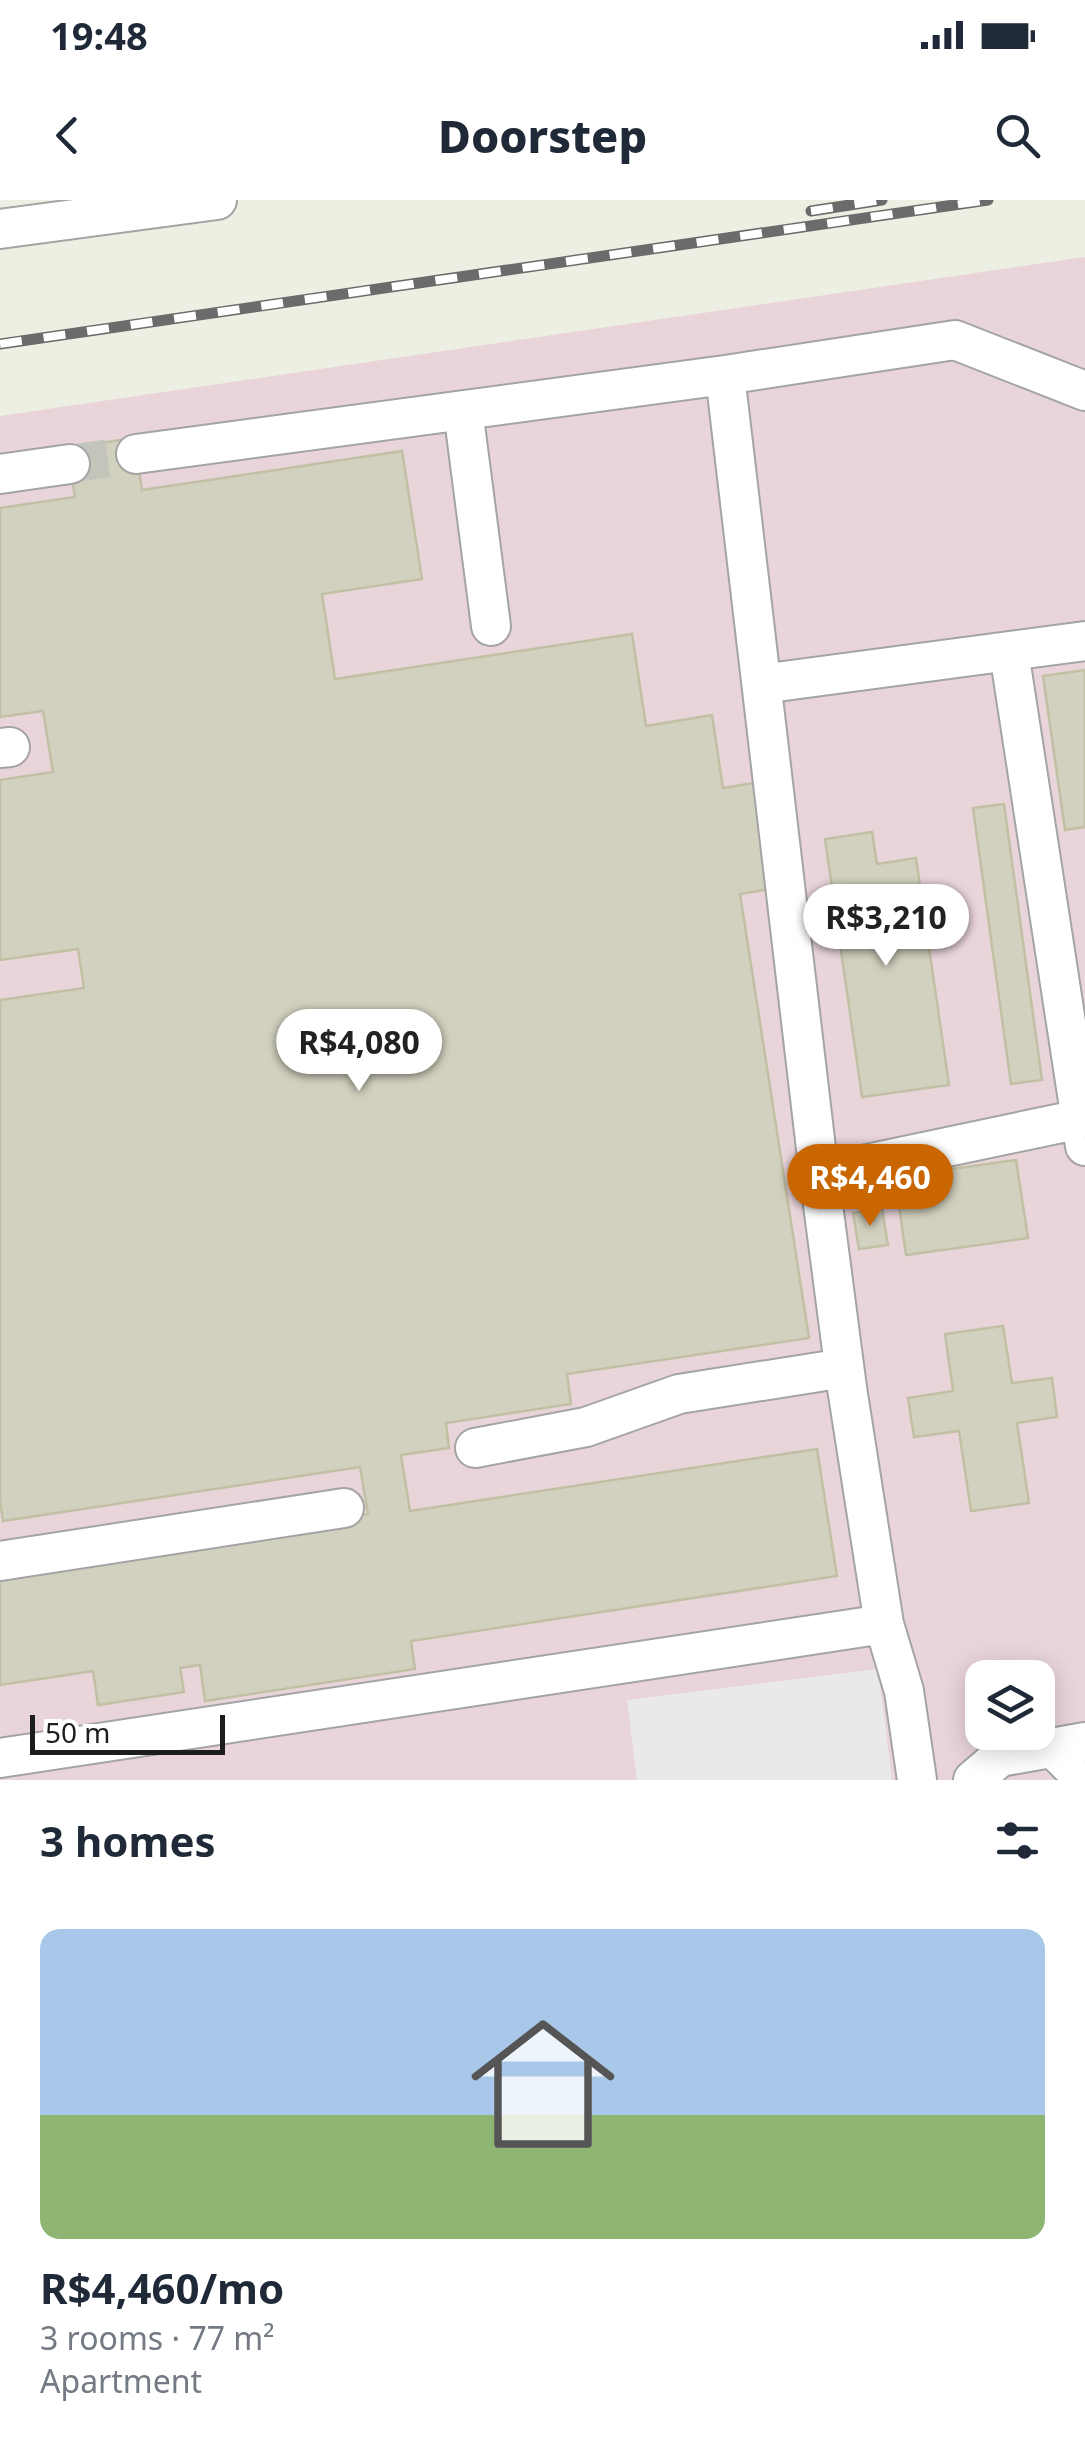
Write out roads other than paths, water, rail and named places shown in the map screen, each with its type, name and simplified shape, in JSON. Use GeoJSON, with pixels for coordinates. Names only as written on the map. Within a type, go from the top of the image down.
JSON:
{"type":"FeatureCollection","features":[{"type":"Feature","properties":{"kind":"street"},"geometry":{"type":"LineString","coordinates":[[0,230],[216,200]]}},
{"type":"Feature","properties":{"kind":"street"},"geometry":{"type":"LineString","coordinates":[[136,454],[726,375],[955,340],[1085,392]]}},
{"type":"Feature","properties":{"kind":"street"},"geometry":{"type":"LineString","coordinates":[[726,375],[844,1368],[884,1624],[904,1691],[917,1780]]}},
{"type":"Feature","properties":{"kind":"street"},"geometry":{"type":"LineString","coordinates":[[464,410],[491,626]]}},
{"type":"Feature","properties":{"kind":"street"},"geometry":{"type":"LineString","coordinates":[[0,474],[70,464]]}},
{"type":"Feature","properties":{"kind":"street"},"geometry":{"type":"LineString","coordinates":[[762,684],[1085,642]]}},
{"type":"Feature","properties":{"kind":"street"},"geometry":{"type":"LineString","coordinates":[[818,1174],[1083,1128],[1009,652]]}},
{"type":"Feature","properties":{"kind":"street"},"geometry":{"type":"LineString","coordinates":[[475,1448],[586,1427],[679,1394],[844,1368]]}},
{"type":"Feature","properties":{"kind":"street"},"geometry":{"type":"LineString","coordinates":[[0,1561],[344,1508]]}},
{"type":"Feature","properties":{"kind":"street"},"geometry":{"type":"LineString","coordinates":[[0,1758],[884,1624]]}},
{"type":"Feature","properties":{"kind":"street"},"geometry":{"type":"LineString","coordinates":[[972,1780],[1000,1758],[1069,1745],[1085,1780]]}},
{"type":"Feature","properties":{"kind":"tunnel"},"geometry":{"type":"LineString","coordinates":[[70,464],[136,454]]}},
{"type":"Feature","properties":{"kind":"railway"},"geometry":{"type":"LineString","coordinates":[[811,211],[882,200]]}},
{"type":"Feature","properties":{"kind":"railway"},"geometry":{"type":"LineString","coordinates":[[0,344],[988,200]]}}]}
